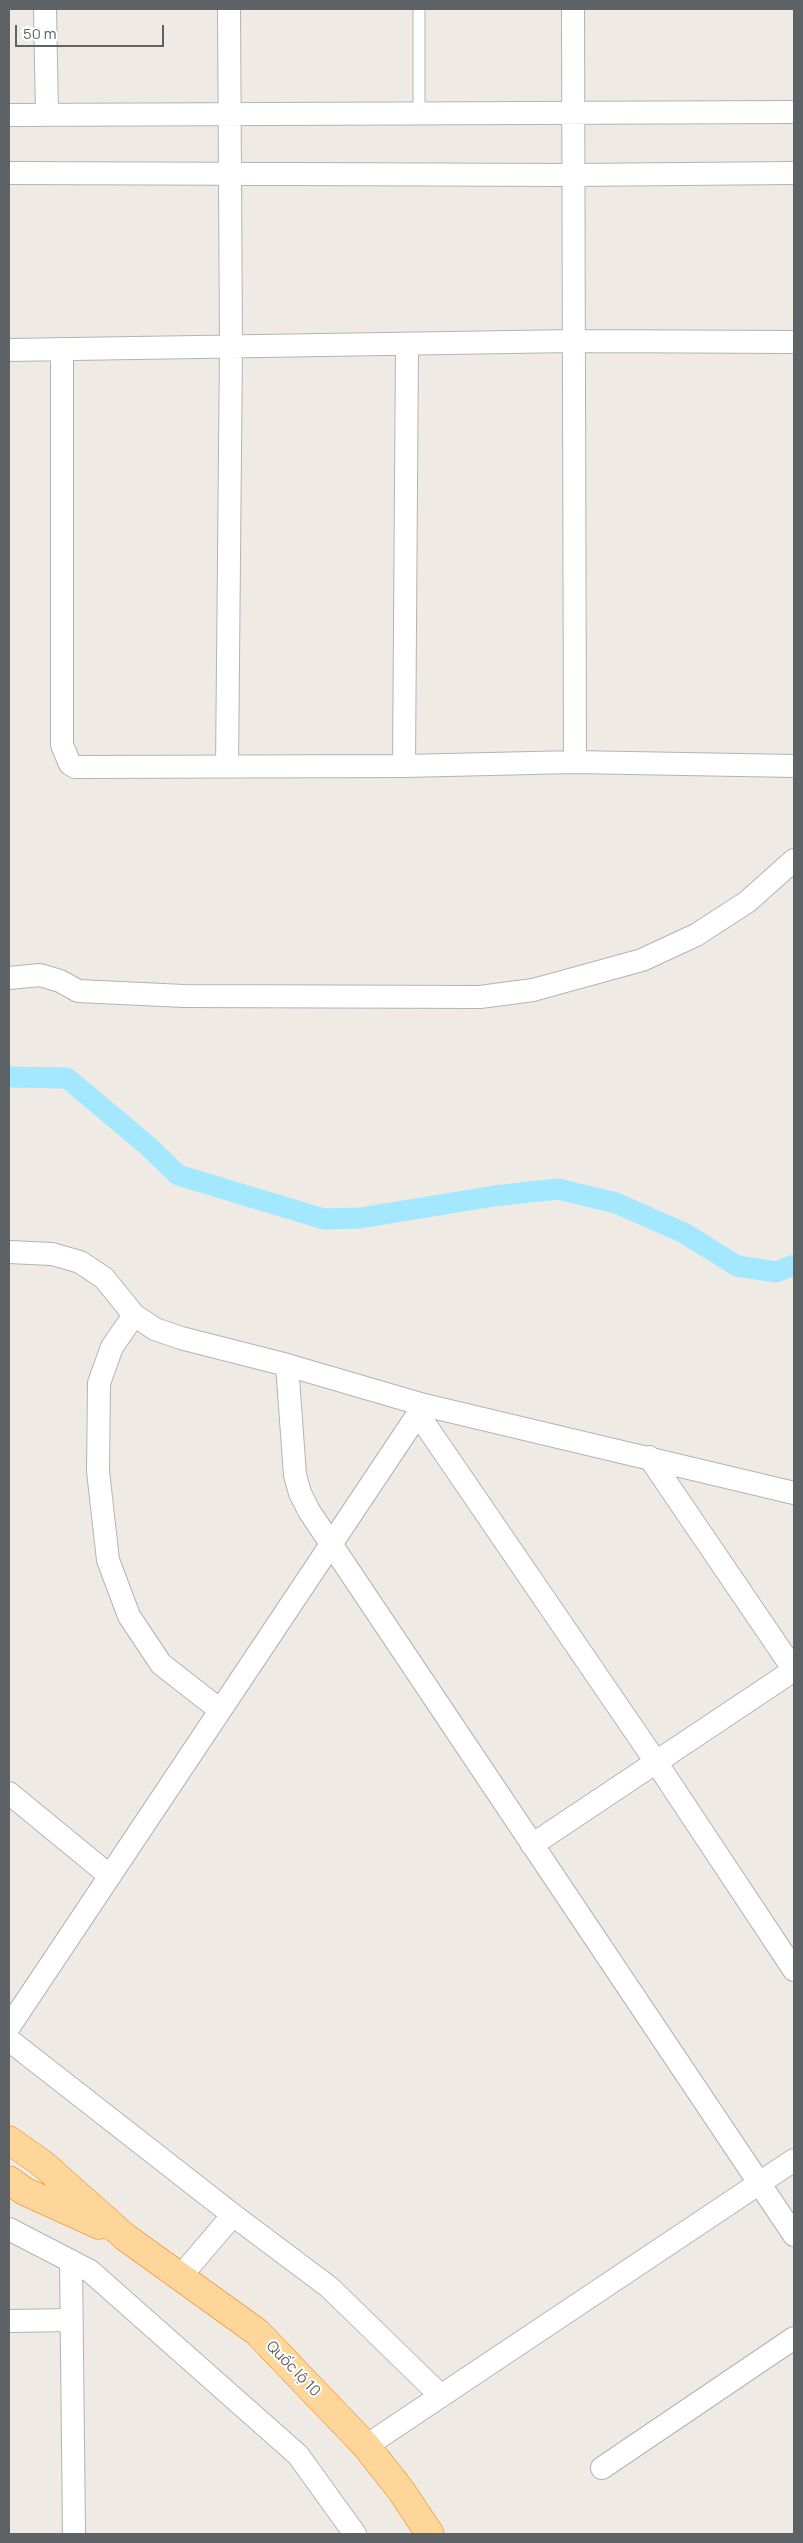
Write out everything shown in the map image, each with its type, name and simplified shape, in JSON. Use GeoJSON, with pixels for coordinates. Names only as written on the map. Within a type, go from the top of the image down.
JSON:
{"type":"FeatureCollection","features":[{"type":"Feature","properties":{"kind":"highway","name":"Quốc lộ 10"},"geometry":{"type":"LineString","coordinates":[[9,2140],[43,2164],[125,2237],[257,2332],[366,2446],[400,2489],[430,2534]]}},
{"type":"Feature","properties":{"kind":"highway","name":"Quốc lộ 10"},"geometry":{"type":"LineString","coordinates":[[9,2180],[24,2191],[125,2237]]}},
{"type":"Feature","properties":{"kind":"street"},"geometry":{"type":"LineString","coordinates":[[46,9],[46,115]]}},
{"type":"Feature","properties":{"kind":"street"},"geometry":{"type":"LineString","coordinates":[[227,766],[231,346],[229,9]]}},
{"type":"Feature","properties":{"kind":"street"},"geometry":{"type":"LineString","coordinates":[[573,9],[575,762]]}},
{"type":"Feature","properties":{"kind":"street"},"geometry":{"type":"LineString","coordinates":[[9,115],[794,112]]}},
{"type":"Feature","properties":{"kind":"street"},"geometry":{"type":"LineString","coordinates":[[9,174],[573,175],[794,173]]}},
{"type":"Feature","properties":{"kind":"street"},"geometry":{"type":"LineString","coordinates":[[9,350],[231,346],[407,346],[574,342],[794,342]]}},
{"type":"Feature","properties":{"kind":"street"},"geometry":{"type":"LineString","coordinates":[[404,766],[407,346]]}},
{"type":"Feature","properties":{"kind":"street"},"geometry":{"type":"LineString","coordinates":[[62,349],[62,686],[64,754],[70,764],[75,767],[404,766],[575,762],[794,766]]}},
{"type":"Feature","properties":{"kind":"street"},"geometry":{"type":"LineString","coordinates":[[9,978],[40,975],[60,981],[78,991],[184,996],[480,997],[533,990],[642,960],[696,935],[747,902],[794,860]]}},
{"type":"Feature","properties":{"kind":"street"},"geometry":{"type":"LineString","coordinates":[[9,1252],[52,1254],[80,1262],[104,1278],[134,1315],[155,1329],[181,1338],[287,1365],[421,1409],[650,1457],[794,1493]]}},
{"type":"Feature","properties":{"kind":"street"},"geometry":{"type":"LineString","coordinates":[[134,1315],[112,1347],[100,1384],[98,1471],[108,1560],[129,1616],[161,1664],[220,1710]]}},
{"type":"Feature","properties":{"kind":"street"},"geometry":{"type":"LineString","coordinates":[[287,1365],[295,1475],[300,1493],[309,1511],[794,2235]]}},
{"type":"Feature","properties":{"kind":"street"},"geometry":{"type":"LineString","coordinates":[[9,2027],[421,1409]]}},
{"type":"Feature","properties":{"kind":"street"},"geometry":{"type":"LineString","coordinates":[[421,1409],[794,1970]]}},
{"type":"Feature","properties":{"kind":"street"},"geometry":{"type":"LineString","coordinates":[[532,1845],[794,1670],[650,1457]]}},
{"type":"Feature","properties":{"kind":"street"},"geometry":{"type":"LineString","coordinates":[[9,1793],[110,1876]]}},
{"type":"Feature","properties":{"kind":"street"},"geometry":{"type":"LineString","coordinates":[[9,2040],[233,2215],[329,2287],[440,2396]]}},
{"type":"Feature","properties":{"kind":"street"},"geometry":{"type":"LineString","coordinates":[[366,2446],[794,2160]]}},
{"type":"Feature","properties":{"kind":"street"},"geometry":{"type":"LineString","coordinates":[[180,2276],[233,2215]]}},
{"type":"Feature","properties":{"kind":"street"},"geometry":{"type":"LineString","coordinates":[[9,2229],[90,2271],[298,2454],[354,2534]]}},
{"type":"Feature","properties":{"kind":"street"},"geometry":{"type":"LineString","coordinates":[[71,2261],[74,2534]]}},
{"type":"Feature","properties":{"kind":"street"},"geometry":{"type":"LineString","coordinates":[[9,2321],[71,2320]]}},
{"type":"Feature","properties":{"kind":"street"},"geometry":{"type":"LineString","coordinates":[[602,2468],[794,2338]]}},
{"type":"Feature","properties":{"kind":"lane"},"geometry":{"type":"LineString","coordinates":[[419,9],[419,113]]}},
{"type":"Feature","properties":{"kind":"waterway"},"geometry":{"type":"LineString","coordinates":[[9,1077],[67,1078],[148,1146],[178,1175],[324,1219],[360,1218],[494,1196],[558,1189],[616,1203],[684,1233],[737,1266],[776,1272],[794,1265]]}}]}
